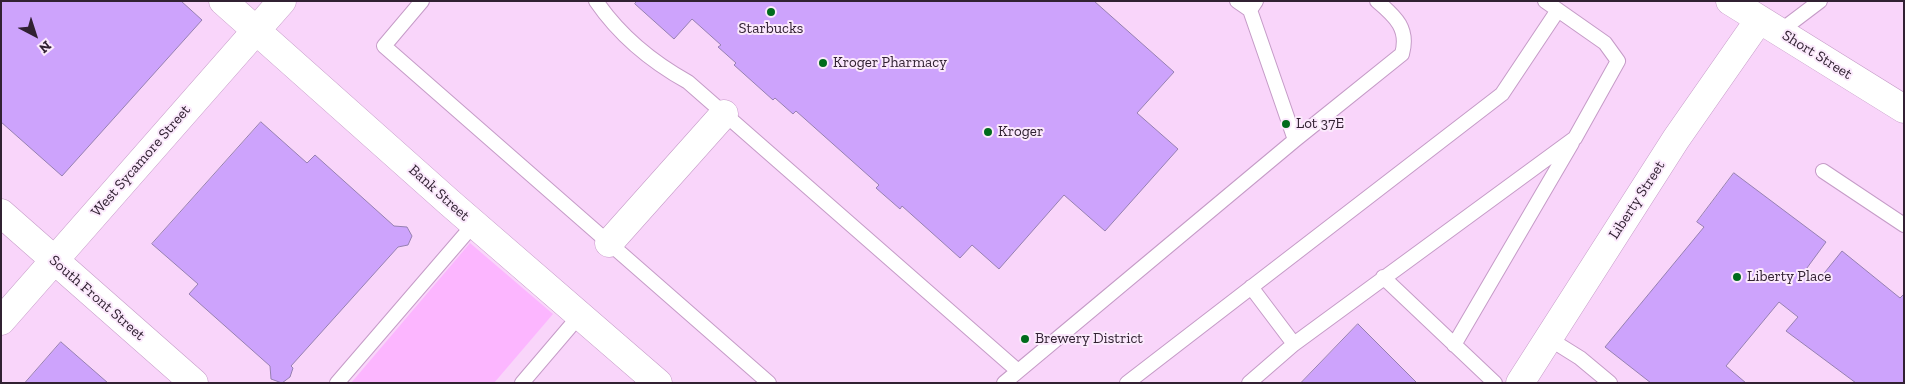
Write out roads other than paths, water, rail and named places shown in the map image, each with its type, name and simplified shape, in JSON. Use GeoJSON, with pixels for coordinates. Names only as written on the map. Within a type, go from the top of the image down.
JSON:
{"type":"FeatureCollection","features":[{"type":"Feature","properties":{"kind":"street","name":"Bank Street"},"geometry":{"type":"LineString","coordinates":[[223,1],[474,224],[658,383]]}},
{"type":"Feature","properties":{"kind":"street","name":"West Sycamore Street"},"geometry":{"type":"LineString","coordinates":[[1,321],[282,1]]}},
{"type":"Feature","properties":{"kind":"street","name":"Short Street"},"geometry":{"type":"LineString","coordinates":[[1730,1],[1904,109]]}},
{"type":"Feature","properties":{"kind":"street","name":"Liberty Street"},"geometry":{"type":"LineString","coordinates":[[1520,383],[1676,140],[1769,26]]}},
{"type":"Feature","properties":{"kind":"street"},"geometry":{"type":"LineString","coordinates":[[609,243],[724,114]]}},
{"type":"Feature","properties":{"kind":"street","name":"South Front Street"},"geometry":{"type":"LineString","coordinates":[[1,213],[194,383]]}},
{"type":"Feature","properties":{"kind":"lane"},"geometry":{"type":"LineString","coordinates":[[422,1],[384,46],[769,383]]}},
{"type":"Feature","properties":{"kind":"lane"},"geometry":{"type":"LineString","coordinates":[[596,1],[611,23],[659,66],[688,82],[1018,371]]}},
{"type":"Feature","properties":{"kind":"lane"},"geometry":{"type":"LineString","coordinates":[[1237,1],[1253,5],[1294,140]]}},
{"type":"Feature","properties":{"kind":"lane"},"geometry":{"type":"LineString","coordinates":[[1004,383],[1294,140],[1402,54],[1406,40],[1396,17],[1377,1]]}},
{"type":"Feature","properties":{"kind":"lane"},"geometry":{"type":"LineString","coordinates":[[1454,345],[1618,61],[1605,42],[1545,1]]}},
{"type":"Feature","properties":{"kind":"lane"},"geometry":{"type":"LineString","coordinates":[[1769,26],[1820,1]]}},
{"type":"Feature","properties":{"kind":"lane"},"geometry":{"type":"LineString","coordinates":[[1127,383],[1502,94],[1558,10]]}},
{"type":"Feature","properties":{"kind":"lane"},"geometry":{"type":"LineString","coordinates":[[1249,383],[1294,344],[1383,277],[1575,138]]}},
{"type":"Feature","properties":{"kind":"lane"},"geometry":{"type":"LineString","coordinates":[[1823,171],[1904,224]]}},
{"type":"Feature","properties":{"kind":"lane"},"geometry":{"type":"LineString","coordinates":[[337,383],[474,224]]}},
{"type":"Feature","properties":{"kind":"lane"},"geometry":{"type":"LineString","coordinates":[[1383,277],[1495,383]]}},
{"type":"Feature","properties":{"kind":"lane"},"geometry":{"type":"LineString","coordinates":[[1251,287],[1294,344]]}},
{"type":"Feature","properties":{"kind":"lane"},"geometry":{"type":"LineString","coordinates":[[522,383],[580,315]]}},
{"type":"Feature","properties":{"kind":"lane"},"geometry":{"type":"LineString","coordinates":[[1548,338],[1580,358],[1610,383]]}},
{"type":"Feature","properties":{"kind":"place","name":"Starbucks"},"geometry":{"type":"Point","coordinates":[771,12]}},
{"type":"Feature","properties":{"kind":"place","name":"Kroger Pharmacy"},"geometry":{"type":"Point","coordinates":[823,63]}},
{"type":"Feature","properties":{"kind":"place","name":"Lot 37E"},"geometry":{"type":"Point","coordinates":[1286,124]}},
{"type":"Feature","properties":{"kind":"place","name":"Kroger"},"geometry":{"type":"Point","coordinates":[988,132]}},
{"type":"Feature","properties":{"kind":"place","name":"Liberty Place"},"geometry":{"type":"Point","coordinates":[1737,277]}},
{"type":"Feature","properties":{"kind":"place","name":"Brewery District"},"geometry":{"type":"Point","coordinates":[1025,339]}}]}
